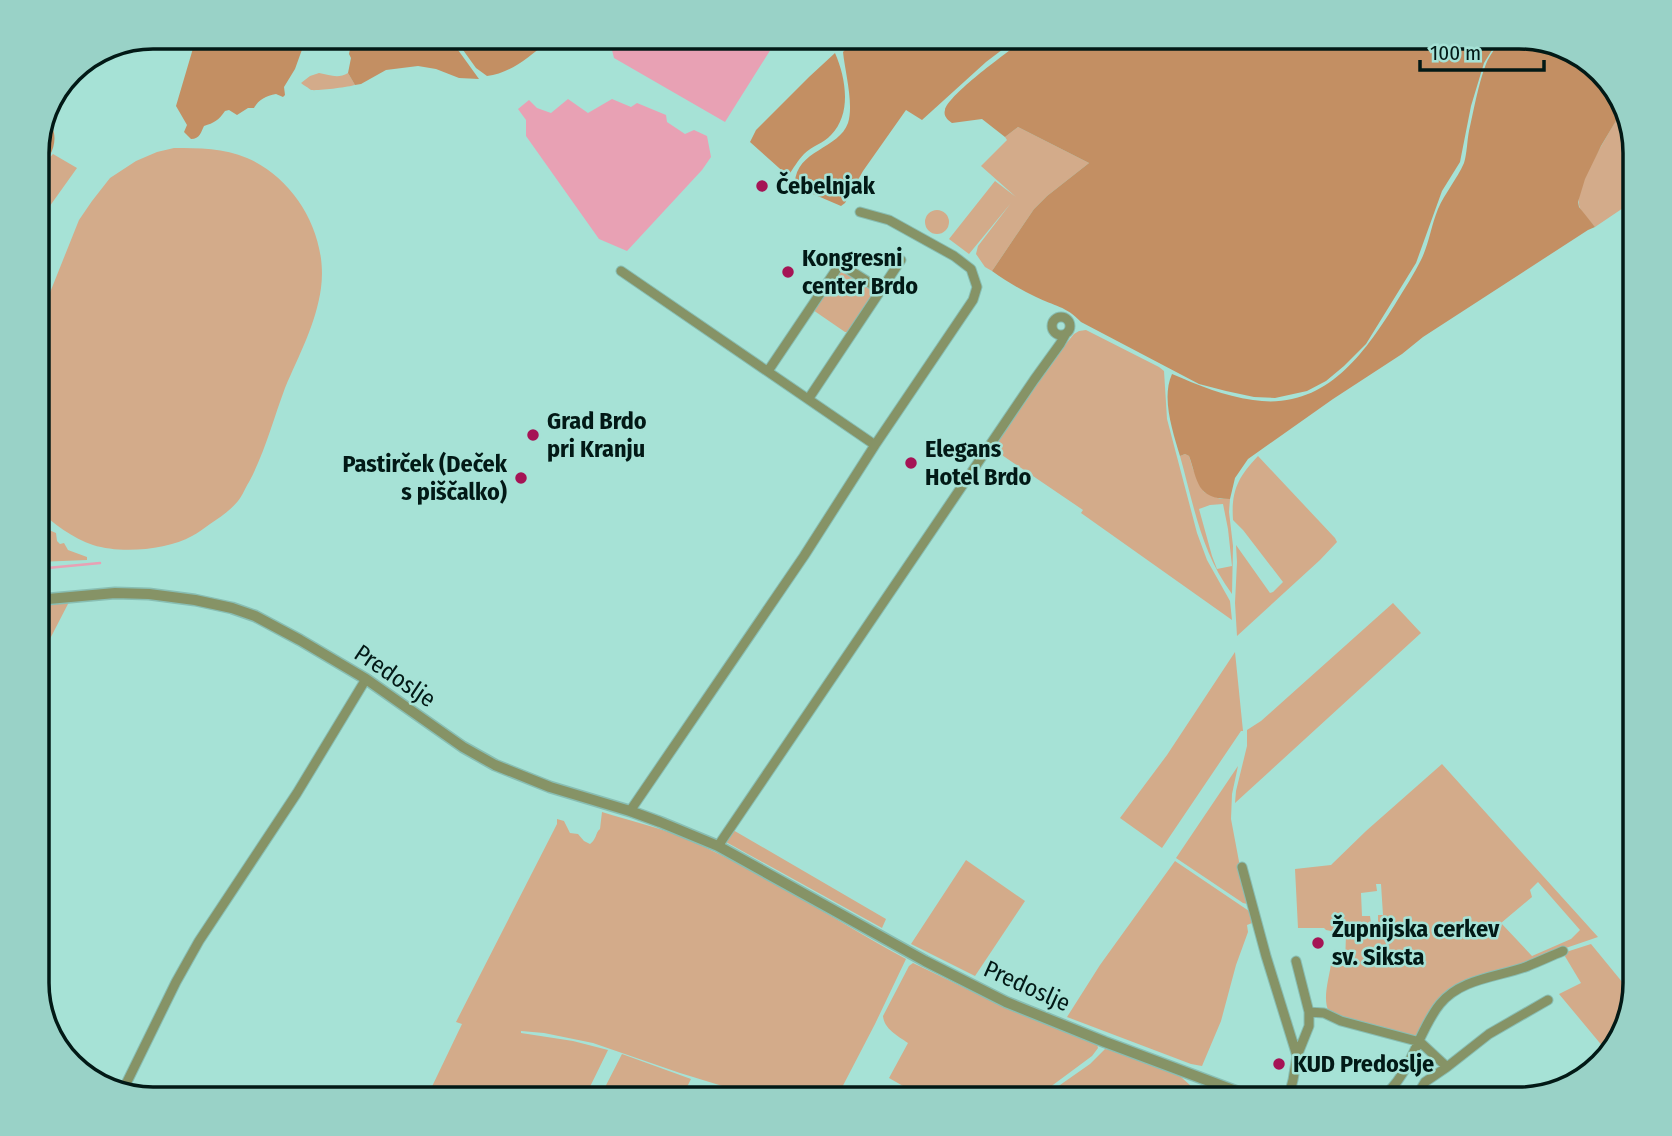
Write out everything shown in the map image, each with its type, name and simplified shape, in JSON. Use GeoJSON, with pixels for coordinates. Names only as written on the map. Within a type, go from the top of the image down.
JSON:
{"type":"FeatureCollection","features":[{"type":"Feature","properties":{"kind":"street"},"geometry":{"type":"LineString","coordinates":[[630,811],[804,556],[973,300],[977,287],[971,269],[954,256],[889,220],[860,212]]}},
{"type":"Feature","properties":{"kind":"street"},"geometry":{"type":"LineString","coordinates":[[809,398],[901,260]]}},
{"type":"Feature","properties":{"kind":"street"},"geometry":{"type":"LineString","coordinates":[[768,371],[840,264],[881,290]]}},
{"type":"Feature","properties":{"kind":"street"},"geometry":{"type":"LineString","coordinates":[[621,271],[875,445]]}},
{"type":"Feature","properties":{"kind":"street"},"geometry":{"type":"LineString","coordinates":[[718,846],[1052,355],[1060,334]]}},
{"type":"Feature","properties":{"kind":"street","name":"Predoslje"},"geometry":{"type":"LineString","coordinates":[[49,599],[114,593],[149,594],[195,600],[255,616],[366,679],[463,747],[495,765],[550,787],[630,811],[718,846],[925,961],[1006,1002],[1225,1087]]}},
{"type":"Feature","properties":{"kind":"street"},"geometry":{"type":"LineString","coordinates":[[126,1083],[199,941],[292,801],[366,679]]}},
{"type":"Feature","properties":{"kind":"street"},"geometry":{"type":"LineString","coordinates":[[1242,867],[1266,957],[1297,1056]]}},
{"type":"Feature","properties":{"kind":"street"},"geometry":{"type":"LineString","coordinates":[[1392,1087],[1410,1062],[1436,1009],[1449,995],[1465,985],[1528,966],[1563,951]]}},
{"type":"Feature","properties":{"kind":"street"},"geometry":{"type":"LineString","coordinates":[[1291,1087],[1297,1056],[1309,1026],[1309,1012],[1296,961]]}},
{"type":"Feature","properties":{"kind":"street"},"geometry":{"type":"LineString","coordinates":[[1422,1087],[1489,1034],[1548,1000]]}},
{"type":"Feature","properties":{"kind":"street"},"geometry":{"type":"LineString","coordinates":[[1309,1012],[1324,1013],[1342,1021],[1420,1042],[1447,1067]]}},
{"type":"Feature","properties":{"kind":"shaded area"},"geometry":{"type":"Polygon","coordinates":[[[193,49],[302,49],[295,69],[284,87],[283,97],[276,94],[266,97],[254,108],[248,108],[237,115],[229,110],[225,111],[216,121],[204,126],[200,135],[194,139],[184,132],[187,125],[176,106],[193,49]]]}},
{"type":"Feature","properties":{"kind":"shaded area"},"geometry":{"type":"Polygon","coordinates":[[[350,49],[457,49],[479,79],[459,78],[436,69],[418,66],[386,70],[355,85],[348,73],[351,58],[350,49]]]}},
{"type":"Feature","properties":{"kind":"shaded area"},"geometry":{"type":"Polygon","coordinates":[[[462,49],[538,49],[511,68],[495,75],[487,76],[476,68],[462,49]]]}},
{"type":"Feature","properties":{"kind":"shaded area"},"geometry":{"type":"Polygon","coordinates":[[[612,49],[771,49],[725,122],[614,58],[612,49]]]}},
{"type":"Feature","properties":{"kind":"shaded area"},"geometry":{"type":"Polygon","coordinates":[[[846,49],[1003,49],[922,120],[906,110],[841,206],[799,188],[795,183],[802,163],[836,139],[848,123],[850,97],[843,52],[846,49]]]}},
{"type":"Feature","properties":{"kind":"shaded area"},"geometry":{"type":"Polygon","coordinates":[[[1012,49],[1493,49],[1484,63],[1471,106],[1460,162],[1442,191],[1416,263],[1366,344],[1326,381],[1307,391],[1275,398],[1254,397],[1199,384],[1081,322],[1065,309],[1042,300],[992,271],[1034,209],[1089,163],[1018,127],[1005,137],[982,119],[952,123],[947,119],[945,110],[949,103],[980,73],[1012,49]]]}},
{"type":"Feature","properties":{"kind":"shaded area"},"geometry":{"type":"Polygon","coordinates":[[[1495,49],[1539,51],[1553,55],[1577,66],[1606,95],[1617,119],[1585,179],[1578,202],[1595,227],[1423,337],[1248,459],[1235,478],[1230,499],[1204,492],[1197,481],[1189,456],[1180,456],[1174,436],[1168,404],[1172,374],[1232,396],[1278,401],[1301,397],[1321,388],[1356,359],[1371,341],[1421,260],[1438,209],[1464,163],[1476,97],[1495,49]]]}},
{"type":"Feature","properties":{"kind":"shaded area"},"geometry":{"type":"Polygon","coordinates":[[[835,53],[844,84],[842,117],[831,135],[804,154],[788,176],[750,142],[756,130],[835,53]]]}},
{"type":"Feature","properties":{"kind":"shaded area"},"geometry":{"type":"Polygon","coordinates":[[[319,73],[337,76],[348,73],[355,85],[311,90],[301,83],[319,73]]]}},
{"type":"Feature","properties":{"kind":"shaded area"},"geometry":{"type":"Polygon","coordinates":[[[568,99],[588,113],[612,99],[631,107],[637,103],[666,115],[667,122],[685,134],[694,130],[707,136],[711,157],[702,170],[627,251],[599,239],[526,136],[526,120],[518,109],[529,100],[537,108],[551,113],[568,99]]]}},
{"type":"Feature","properties":{"kind":"shaded area"},"geometry":{"type":"Polygon","coordinates":[[[1617,118],[1623,153],[1623,208],[1595,227],[1579,205],[1579,196],[1589,170],[1617,118]]]}},
{"type":"Feature","properties":{"kind":"shaded area"},"geometry":{"type":"Polygon","coordinates":[[[1018,127],[1089,163],[1034,209],[992,271],[985,267],[976,254],[978,246],[1011,203],[969,254],[949,239],[995,181],[1016,197],[981,166],[1007,140],[1005,137],[1018,127]]]}},
{"type":"Feature","properties":{"kind":"shaded area"},"geometry":{"type":"Polygon","coordinates":[[[53,128],[54,140],[49,156],[53,128]]]}},
{"type":"Feature","properties":{"kind":"shaded area"},"geometry":{"type":"Polygon","coordinates":[[[174,148],[211,149],[247,158],[265,167],[294,195],[314,230],[322,268],[321,288],[311,327],[285,388],[264,448],[238,501],[217,519],[182,541],[144,549],[104,548],[85,542],[49,519],[49,295],[79,220],[92,201],[110,178],[136,161],[174,148]]]}},
{"type":"Feature","properties":{"kind":"shaded area"},"geometry":{"type":"Polygon","coordinates":[[[53,154],[77,168],[49,207],[49,158],[53,154]]]}},
{"type":"Feature","properties":{"kind":"shaded area"},"geometry":{"type":"Polygon","coordinates":[[[937,210],[945,214],[949,222],[945,230],[937,234],[929,230],[925,222],[929,214],[937,210]]]}},
{"type":"Feature","properties":{"kind":"shaded area"},"geometry":{"type":"Polygon","coordinates":[[[841,271],[874,294],[848,332],[813,310],[841,271]]]}},
{"type":"Feature","properties":{"kind":"shaded area"},"geometry":{"type":"Polygon","coordinates":[[[1086,330],[1164,371],[1167,419],[1197,533],[1207,560],[1230,601],[1232,620],[1081,513],[1083,510],[993,449],[1048,366],[1074,334],[1086,330]]]}},
{"type":"Feature","properties":{"kind":"shaded area"},"geometry":{"type":"Polygon","coordinates":[[[1180,456],[1189,456],[1204,492],[1220,499],[1230,499],[1233,546],[1232,594],[1221,578],[1206,545],[1180,456]],[[1223,504],[1199,509],[1217,569],[1232,566],[1223,504]]]}},
{"type":"Feature","properties":{"kind":"shaded area"},"geometry":{"type":"Polygon","coordinates":[[[1258,456],[1337,542],[1237,636],[1236,545],[1270,593],[1283,582],[1233,520],[1233,501],[1237,485],[1258,456]]]}},
{"type":"Feature","properties":{"kind":"shaded area"},"geometry":{"type":"Polygon","coordinates":[[[49,530],[56,533],[60,544],[64,543],[68,550],[87,557],[87,560],[49,562],[49,530]]]}},
{"type":"Feature","properties":{"kind":"shaded area"},"geometry":{"type":"Polygon","coordinates":[[[69,602],[49,641],[49,604],[69,602]]]}},
{"type":"Feature","properties":{"kind":"shaded area"},"geometry":{"type":"Polygon","coordinates":[[[1393,603],[1421,633],[1235,803],[1247,746],[1247,730],[1261,721],[1393,603]]]}},
{"type":"Feature","properties":{"kind":"shaded area"},"geometry":{"type":"Polygon","coordinates":[[[1235,652],[1243,731],[1162,848],[1120,818],[1167,755],[1235,652]]]}},
{"type":"Feature","properties":{"kind":"shaded area"},"geometry":{"type":"Polygon","coordinates":[[[1442,764],[1598,937],[1463,983],[1415,1036],[1361,1024],[1329,1012],[1326,995],[1331,964],[1345,966],[1346,934],[1324,928],[1298,928],[1295,869],[1331,865],[1442,764]],[[1538,882],[1530,890],[1532,897],[1501,923],[1532,956],[1571,939],[1580,930],[1538,882]],[[1376,884],[1377,891],[1361,893],[1362,916],[1370,916],[1371,923],[1378,923],[1378,915],[1383,915],[1381,884],[1376,884]]]}},
{"type":"Feature","properties":{"kind":"shaded area"},"geometry":{"type":"Polygon","coordinates":[[[1238,766],[1232,794],[1231,819],[1247,904],[1176,858],[1238,766]]]}},
{"type":"Feature","properties":{"kind":"shaded area"},"geometry":{"type":"Polygon","coordinates":[[[602,812],[684,838],[769,880],[906,959],[842,1087],[726,1087],[593,1043],[521,1031],[608,1050],[590,1087],[432,1087],[462,1024],[456,1022],[557,824],[557,819],[564,821],[570,833],[578,834],[590,844],[600,829],[602,812]]]}},
{"type":"Feature","properties":{"kind":"shaded area"},"geometry":{"type":"Polygon","coordinates":[[[733,830],[886,919],[882,928],[726,842],[733,830]]]}},
{"type":"Feature","properties":{"kind":"shaded area"},"geometry":{"type":"Polygon","coordinates":[[[966,860],[1025,901],[975,976],[911,944],[966,860]]]}},
{"type":"Feature","properties":{"kind":"shaded area"},"geometry":{"type":"Polygon","coordinates":[[[1175,861],[1249,911],[1252,923],[1247,925],[1248,932],[1221,1021],[1202,1066],[1067,1017],[1100,965],[1175,861]]]}},
{"type":"Feature","properties":{"kind":"shaded area"},"geometry":{"type":"Polygon","coordinates":[[[1591,944],[1623,983],[1617,1017],[1602,1046],[1559,994],[1581,983],[1563,953],[1591,944]]]}},
{"type":"Feature","properties":{"kind":"shaded area"},"geometry":{"type":"Polygon","coordinates":[[[913,963],[994,1002],[1097,1044],[1098,1048],[1092,1056],[1050,1087],[905,1087],[889,1078],[908,1043],[889,1028],[883,1016],[913,963]]]}},
{"type":"Feature","properties":{"kind":"shaded area"},"geometry":{"type":"Polygon","coordinates":[[[1105,1049],[1117,1051],[1181,1077],[1194,1087],[1057,1087],[1090,1064],[1105,1049]]]}},
{"type":"Feature","properties":{"kind":"shaded area"},"geometry":{"type":"Polygon","coordinates":[[[622,1054],[691,1079],[687,1087],[605,1087],[622,1054]]]}},
{"type":"Feature","properties":{"kind":"waterway"},"geometry":{"type":"LineString","coordinates":[[49,568],[100,563]]}},
{"type":"Feature","properties":{"kind":"place","name":"Čebelnjak"},"geometry":{"type":"Point","coordinates":[762,186]}},
{"type":"Feature","properties":{"kind":"place","name":"Kongresni center Brdo"},"geometry":{"type":"Point","coordinates":[788,272]}},
{"type":"Feature","properties":{"kind":"place","name":"Grad Brdo pri Kranju"},"geometry":{"type":"Point","coordinates":[533,435]}},
{"type":"Feature","properties":{"kind":"place","name":"Elegans Hotel Brdo"},"geometry":{"type":"Point","coordinates":[911,463]}},
{"type":"Feature","properties":{"kind":"place","name":"Pastirček (Deček s piščalko)"},"geometry":{"type":"Point","coordinates":[521,478]}},
{"type":"Feature","properties":{"kind":"place","name":"Župnijska cerkev sv. Siksta"},"geometry":{"type":"Point","coordinates":[1318,943]}},
{"type":"Feature","properties":{"kind":"place","name":"KUD Predoslje"},"geometry":{"type":"Point","coordinates":[1279,1064]}}]}
